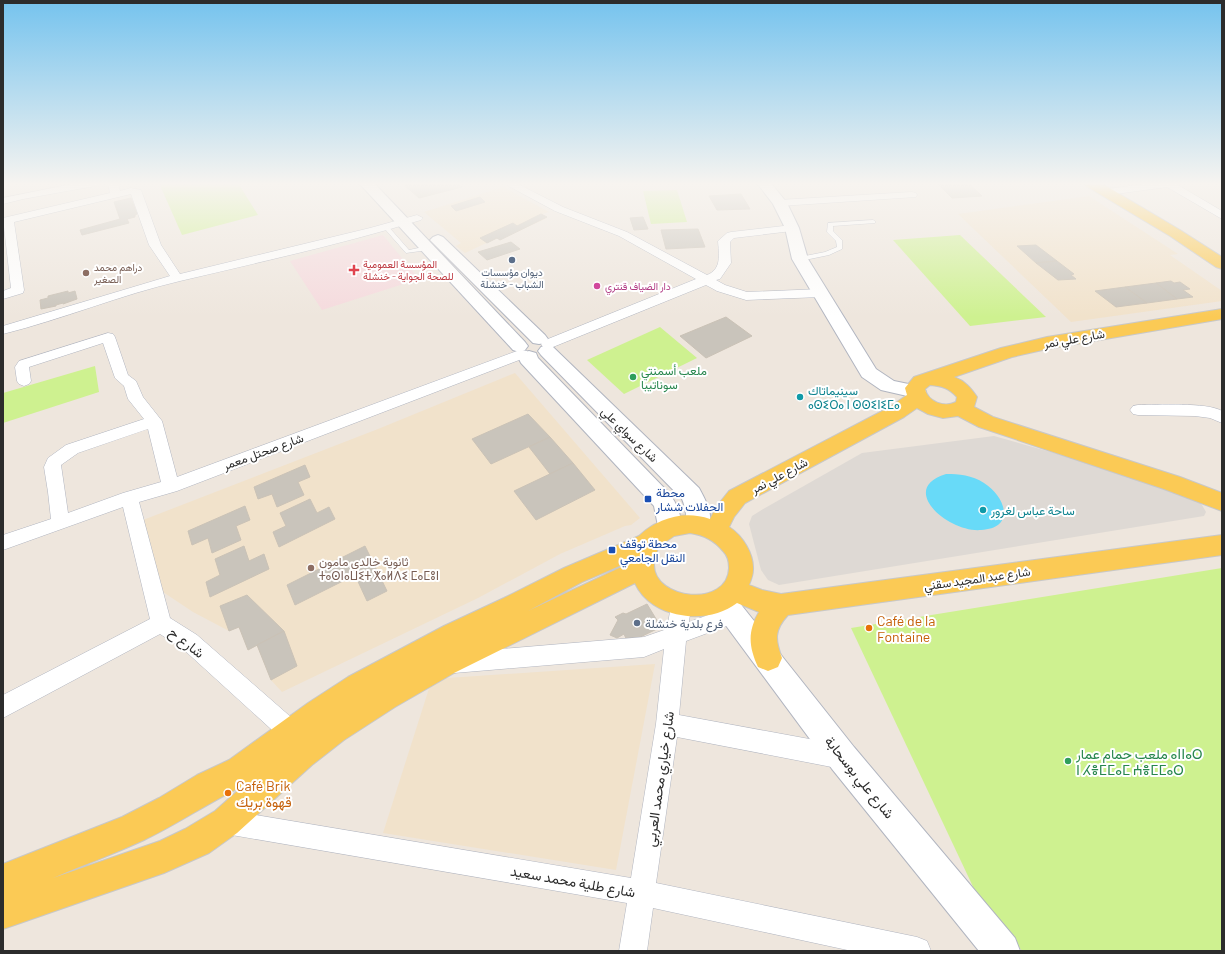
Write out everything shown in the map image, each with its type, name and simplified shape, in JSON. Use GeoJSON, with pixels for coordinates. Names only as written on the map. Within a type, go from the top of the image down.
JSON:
{"type":"FeatureCollection","features":[{"type":"Feature","properties":{"kind":"main road","name":"شارع سواي علي"},"geometry":{"type":"LineString","coordinates":[[415,228],[428,248],[691,494],[707,527]]}},
{"type":"Feature","properties":{"kind":"main road","name":"شارع سواي علي"},"geometry":{"type":"LineString","coordinates":[[417,228],[534,348]]}},
{"type":"Feature","properties":{"kind":"main road"},"geometry":{"type":"LineString","coordinates":[[792,228],[800,259],[869,373],[888,386],[921,387],[946,381],[959,387],[967,397],[965,406],[956,411],[940,410],[926,405],[921,387]]}},
{"type":"Feature","properties":{"kind":"main road"},"geometry":{"type":"LineString","coordinates":[[1166,228],[1222,264]]}},
{"type":"Feature","properties":{"kind":"main road","name":"شارع علي نمر"},"geometry":{"type":"LineString","coordinates":[[707,527],[725,512],[737,497],[897,412],[908,405],[921,387],[1007,352],[1047,343],[1222,314]]}},
{"type":"Feature","properties":{"kind":"main road","name":"شارع علي نمر"},"geometry":{"type":"LineString","coordinates":[[959,387],[966,377],[978,371],[1045,351],[1222,325]]}},
{"type":"Feature","properties":{"kind":"main road","name":"شارع سواي علي"},"geometry":{"type":"LineString","coordinates":[[534,348],[528,359],[662,500],[666,506],[670,526]]}},
{"type":"Feature","properties":{"kind":"main road"},"geometry":{"type":"LineString","coordinates":[[961,409],[986,422],[1172,483],[1222,502]]}},
{"type":"Feature","properties":{"kind":"main road"},"geometry":{"type":"LineString","coordinates":[[689,523],[707,527],[728,539],[737,551],[742,564],[740,578],[730,602],[703,607],[681,606],[666,600],[654,592],[646,581],[644,556],[653,536],[670,526],[689,523]]}},
{"type":"Feature","properties":{"kind":"main road","name":"شارع عبد المجيد سقني"},"geometry":{"type":"LineString","coordinates":[[730,602],[759,601],[781,605],[1222,545]]}},
{"type":"Feature","properties":{"kind":"main road"},"geometry":{"type":"LineString","coordinates":[[3,881],[132,829],[170,810],[208,786],[296,744],[334,730],[385,697],[644,556]]}},
{"type":"Feature","properties":{"kind":"main road"},"geometry":{"type":"LineString","coordinates":[[3,912],[164,856],[198,841],[226,822],[296,744],[318,713],[358,686],[453,634],[513,606],[573,575],[644,556]]}},
{"type":"Feature","properties":{"kind":"main road","name":"شارع علي بوسحابة"},"geometry":{"type":"LineString","coordinates":[[730,602],[768,658],[843,758],[1002,951]]}},
{"type":"Feature","properties":{"kind":"main road"},"geometry":{"type":"LineString","coordinates":[[768,658],[763,647],[764,634],[767,623],[773,613],[781,605]]}},
{"type":"Feature","properties":{"kind":"street"},"geometry":{"type":"LineString","coordinates":[[3,295],[18,290],[6,228]]}},
{"type":"Feature","properties":{"kind":"street"},"geometry":{"type":"LineString","coordinates":[[149,228],[155,245],[177,278]]}},
{"type":"Feature","properties":{"kind":"street"},"geometry":{"type":"LineString","coordinates":[[3,330],[177,278],[212,271],[384,228]]}},
{"type":"Feature","properties":{"kind":"street"},"geometry":{"type":"LineString","coordinates":[[606,228],[623,234],[721,288],[746,296],[820,293]]}},
{"type":"Feature","properties":{"kind":"street","name":"شارع صحتل معمر"},"geometry":{"type":"LineString","coordinates":[[3,543],[129,498],[171,486],[534,348],[716,276],[725,263],[724,241],[731,235],[792,228]]}},
{"type":"Feature","properties":{"kind":"street"},"geometry":{"type":"LineString","coordinates":[[24,381],[22,367],[24,364],[108,337],[122,378],[131,384],[136,400],[154,422],[171,486]]}},
{"type":"Feature","properties":{"kind":"street"},"geometry":{"type":"LineString","coordinates":[[1138,410],[1195,411],[1214,413],[1222,418]]}},
{"type":"Feature","properties":{"kind":"street"},"geometry":{"type":"LineString","coordinates":[[60,522],[57,492],[52,467],[54,462],[72,449],[154,422]]}},
{"type":"Feature","properties":{"kind":"street","name":"شارع ح"},"geometry":{"type":"LineString","coordinates":[[129,498],[161,623],[190,642],[296,744]]}},
{"type":"Feature","properties":{"kind":"street"},"geometry":{"type":"LineString","coordinates":[[444,664],[644,647],[676,636],[730,602]]}},
{"type":"Feature","properties":{"kind":"street","name":"شارع خياري محمد العربي"},"geometry":{"type":"LineString","coordinates":[[634,951],[667,724],[676,636],[681,606]]}},
{"type":"Feature","properties":{"kind":"street"},"geometry":{"type":"LineString","coordinates":[[3,707],[161,623]]}},
{"type":"Feature","properties":{"kind":"street"},"geometry":{"type":"LineString","coordinates":[[667,724],[843,758]]}},
{"type":"Feature","properties":{"kind":"street","name":"شارع طلية محمد سعيد"},"geometry":{"type":"LineString","coordinates":[[226,822],[643,893],[918,951]]}},
{"type":"Feature","properties":{"kind":"lane"},"geometry":{"type":"LineString","coordinates":[[386,228],[408,252],[428,248]]}},
{"type":"Feature","properties":{"kind":"lane"},"geometry":{"type":"LineString","coordinates":[[800,259],[827,254],[840,248],[839,240],[830,232],[830,228]]}},
{"type":"Feature","properties":{"kind":"shaded area"},"geometry":{"type":"Polygon","coordinates":[[[443,228],[527,228],[500,240],[497,238],[465,253],[456,246],[461,243],[443,228]]]}},
{"type":"Feature","properties":{"kind":"shaded area"},"geometry":{"type":"Polygon","coordinates":[[[972,228],[1137,228],[1178,254],[1170,255],[1222,291],[1222,301],[1071,322],[972,228]]]}},
{"type":"Feature","properties":{"kind":"shaded area","name":"المؤسسة العمومية للصحة الجواية - خنشلة"},"geometry":{"type":"Polygon","coordinates":[[[383,235],[419,279],[322,310],[290,261],[383,235]]]}},
{"type":"Feature","properties":{"kind":"shaded area","name":"ثانوية خالدي مامون ⵜⴰⵙⵏⴰⵡⵉⵜ ⵅⴰⵍⴷⵉ ⵎⴰⵎⵓⵏ"},"geometry":{"type":"Polygon","coordinates":[[[515,373],[640,518],[631,525],[625,526],[560,554],[478,598],[282,692],[271,680],[257,645],[248,650],[239,627],[229,631],[193,612],[163,592],[143,520],[378,429],[515,373]]]}},
{"type":"Feature","properties":{"kind":"shaded area","name":"ساحة عباس لغرور"},"geometry":{"type":"Polygon","coordinates":[[[994,436],[1189,491],[1202,505],[1206,512],[1204,516],[779,585],[768,580],[761,570],[749,524],[752,516],[765,508],[862,453],[994,436]]]}},
{"type":"Feature","properties":{"kind":"shaded area"},"geometry":{"type":"Polygon","coordinates":[[[655,664],[616,870],[383,833],[432,679],[655,664]]]}},
{"type":"Feature","properties":{"kind":"green space"},"geometry":{"type":"Polygon","coordinates":[[[179,228],[210,228],[182,235],[179,228]]]}},
{"type":"Feature","properties":{"kind":"green space"},"geometry":{"type":"Polygon","coordinates":[[[960,235],[1046,317],[970,326],[893,240],[960,235]]]}},
{"type":"Feature","properties":{"kind":"green space","name":"ملعب أسمنتي سوناتيبا"},"geometry":{"type":"Polygon","coordinates":[[[660,327],[697,358],[624,394],[587,360],[660,327]]]}},
{"type":"Feature","properties":{"kind":"green space"},"geometry":{"type":"Polygon","coordinates":[[[95,366],[99,392],[3,423],[3,393],[95,366]]]}},
{"type":"Feature","properties":{"kind":"green space","name":"ملعب حمام عمار ⴰⵏⵏⴰⵔ ⵏ ⵃⴻⵎⵎⴰⵎ ⵄⴻⵎⵎⴰⵔ"},"geometry":{"type":"Polygon","coordinates":[[[1222,568],[1222,951],[1022,951],[976,893],[851,628],[1222,568]]]}},
{"type":"Feature","properties":{"kind":"water"},"geometry":{"type":"Polygon","coordinates":[[[946,474],[970,477],[979,480],[992,489],[1002,503],[1004,511],[1003,518],[999,524],[992,528],[981,530],[968,529],[955,525],[943,518],[933,509],[927,499],[926,490],[932,481],[946,474]]]}},
{"type":"Feature","properties":{"kind":"building"},"geometry":{"type":"Polygon","coordinates":[[[89,228],[111,228],[82,235],[80,230],[89,228]]]}},
{"type":"Feature","properties":{"kind":"building"},"geometry":{"type":"Polygon","coordinates":[[[503,228],[526,228],[500,240],[497,238],[487,243],[480,238],[503,228]]]}},
{"type":"Feature","properties":{"kind":"building"},"geometry":{"type":"Polygon","coordinates":[[[633,228],[647,228],[648,229],[634,230],[633,228]]]}},
{"type":"Feature","properties":{"kind":"building"},"geometry":{"type":"Polygon","coordinates":[[[698,229],[705,247],[666,249],[661,230],[698,229]]]}},
{"type":"Feature","properties":{"kind":"building"},"geometry":{"type":"Polygon","coordinates":[[[511,242],[520,249],[487,260],[478,252],[511,242]]]}},
{"type":"Feature","properties":{"kind":"building"},"geometry":{"type":"Polygon","coordinates":[[[1036,245],[1057,261],[1036,263],[1017,246],[1036,245]]]}},
{"type":"Feature","properties":{"kind":"building"},"geometry":{"type":"Polygon","coordinates":[[[1057,261],[1074,274],[1071,275],[1076,279],[1058,280],[1036,263],[1057,261]]]}},
{"type":"Feature","properties":{"kind":"building"},"geometry":{"type":"Polygon","coordinates":[[[1171,281],[1174,283],[1180,282],[1190,289],[1183,290],[1193,297],[1177,299],[1156,283],[1171,281]]]}},
{"type":"Feature","properties":{"kind":"building"},"geometry":{"type":"Polygon","coordinates":[[[1156,283],[1177,299],[1147,303],[1125,287],[1156,283]]]}},
{"type":"Feature","properties":{"kind":"building"},"geometry":{"type":"Polygon","coordinates":[[[1125,287],[1147,303],[1116,307],[1095,291],[1125,287]]]}},
{"type":"Feature","properties":{"kind":"building"},"geometry":{"type":"Polygon","coordinates":[[[68,291],[68,293],[75,291],[77,299],[41,309],[40,300],[48,298],[48,296],[68,291]]]}},
{"type":"Feature","properties":{"kind":"building"},"geometry":{"type":"Polygon","coordinates":[[[726,317],[752,336],[706,358],[680,336],[726,317]]]}},
{"type":"Feature","properties":{"kind":"building"},"geometry":{"type":"Polygon","coordinates":[[[528,414],[550,437],[491,464],[472,439],[528,414]]]}},
{"type":"Feature","properties":{"kind":"building"},"geometry":{"type":"Polygon","coordinates":[[[550,437],[573,463],[550,474],[529,447],[550,437]]]}},
{"type":"Feature","properties":{"kind":"building"},"geometry":{"type":"Polygon","coordinates":[[[573,463],[595,490],[536,520],[514,491],[573,463]]]}},
{"type":"Feature","properties":{"kind":"building"},"geometry":{"type":"Polygon","coordinates":[[[305,465],[310,477],[298,482],[304,495],[277,507],[272,494],[258,499],[254,487],[305,465]]]}},
{"type":"Feature","properties":{"kind":"building"},"geometry":{"type":"Polygon","coordinates":[[[310,499],[317,513],[329,507],[335,519],[279,547],[273,532],[286,526],[280,513],[310,499]]]}},
{"type":"Feature","properties":{"kind":"building"},"geometry":{"type":"Polygon","coordinates":[[[245,506],[250,520],[236,526],[241,540],[212,553],[208,538],[192,545],[188,531],[245,506]]]}},
{"type":"Feature","properties":{"kind":"building"},"geometry":{"type":"Polygon","coordinates":[[[244,546],[249,561],[264,554],[269,569],[210,597],[206,582],[220,575],[215,559],[244,546]]]}},
{"type":"Feature","properties":{"kind":"building"},"geometry":{"type":"Polygon","coordinates":[[[365,546],[387,591],[367,601],[355,575],[295,605],[287,585],[365,546]]]}},
{"type":"Feature","properties":{"kind":"building"},"geometry":{"type":"Polygon","coordinates":[[[247,595],[284,631],[248,650],[239,627],[229,631],[220,606],[247,595]]]}},
{"type":"Feature","properties":{"kind":"building","name":"فرع بلدية خنشلة"},"geometry":{"type":"Polygon","coordinates":[[[647,604],[661,627],[628,643],[624,634],[617,638],[610,635],[618,620],[615,617],[623,613],[626,614],[647,604]]]}},
{"type":"Feature","properties":{"kind":"building"},"geometry":{"type":"Polygon","coordinates":[[[284,631],[297,666],[271,680],[257,645],[284,631]]]}},
{"type":"Feature","properties":{"kind":"place","name":"ديوان مؤسسات الشباب - خنشلة"},"geometry":{"type":"Point","coordinates":[512,260]}},
{"type":"Feature","properties":{"kind":"place","name":"المؤسسة العمومية للصحة الجواية - خنشلة"},"geometry":{"type":"Point","coordinates":[354,270]}},
{"type":"Feature","properties":{"kind":"place","name":"دراهم محمد الصغير"},"geometry":{"type":"Point","coordinates":[86,273]}},
{"type":"Feature","properties":{"kind":"place","name":"دار الضياف قنتري"},"geometry":{"type":"Point","coordinates":[597,286]}},
{"type":"Feature","properties":{"kind":"place","name":"ملعب أسمنتي سوناتيبا"},"geometry":{"type":"Point","coordinates":[633,377]}},
{"type":"Feature","properties":{"kind":"place","name":"سينيماتاك ⴰⵙⵉⵔⴰ ⵏ ⵙⵙⵉⵏⵉⵎⴰ"},"geometry":{"type":"Point","coordinates":[800,397]}},
{"type":"Feature","properties":{"kind":"place","name":"محطة الحفلات ششار"},"geometry":{"type":"Point","coordinates":[648,499]}},
{"type":"Feature","properties":{"kind":"place","name":"ساحة عباس لغرور"},"geometry":{"type":"Point","coordinates":[983,510]}},
{"type":"Feature","properties":{"kind":"place","name":"محطة توقف النقل الجامعي"},"geometry":{"type":"Point","coordinates":[612,550]}},
{"type":"Feature","properties":{"kind":"place","name":"ثانوية خالدي مامون ⵜⴰⵙⵏⴰⵡⵉⵜ ⵅⴰⵍⴷⵉ ⵎⴰⵎⵓⵏ"},"geometry":{"type":"Point","coordinates":[311,568]}},
{"type":"Feature","properties":{"kind":"place","name":"فرع بلدية خنشلة"},"geometry":{"type":"Point","coordinates":[637,623]}},
{"type":"Feature","properties":{"kind":"place","name":"Café de la Fontaine"},"geometry":{"type":"Point","coordinates":[869,628]}},
{"type":"Feature","properties":{"kind":"place","name":"ملعب حمام عمار ⴰⵏⵏⴰⵔ ⵏ ⵃⴻⵎⵎⴰⵎ ⵄⴻⵎⵎⴰⵔ"},"geometry":{"type":"Point","coordinates":[1068,761]}},
{"type":"Feature","properties":{"kind":"place","name":"Café Brik قهوة بريك"},"geometry":{"type":"Point","coordinates":[228,793]}}]}
